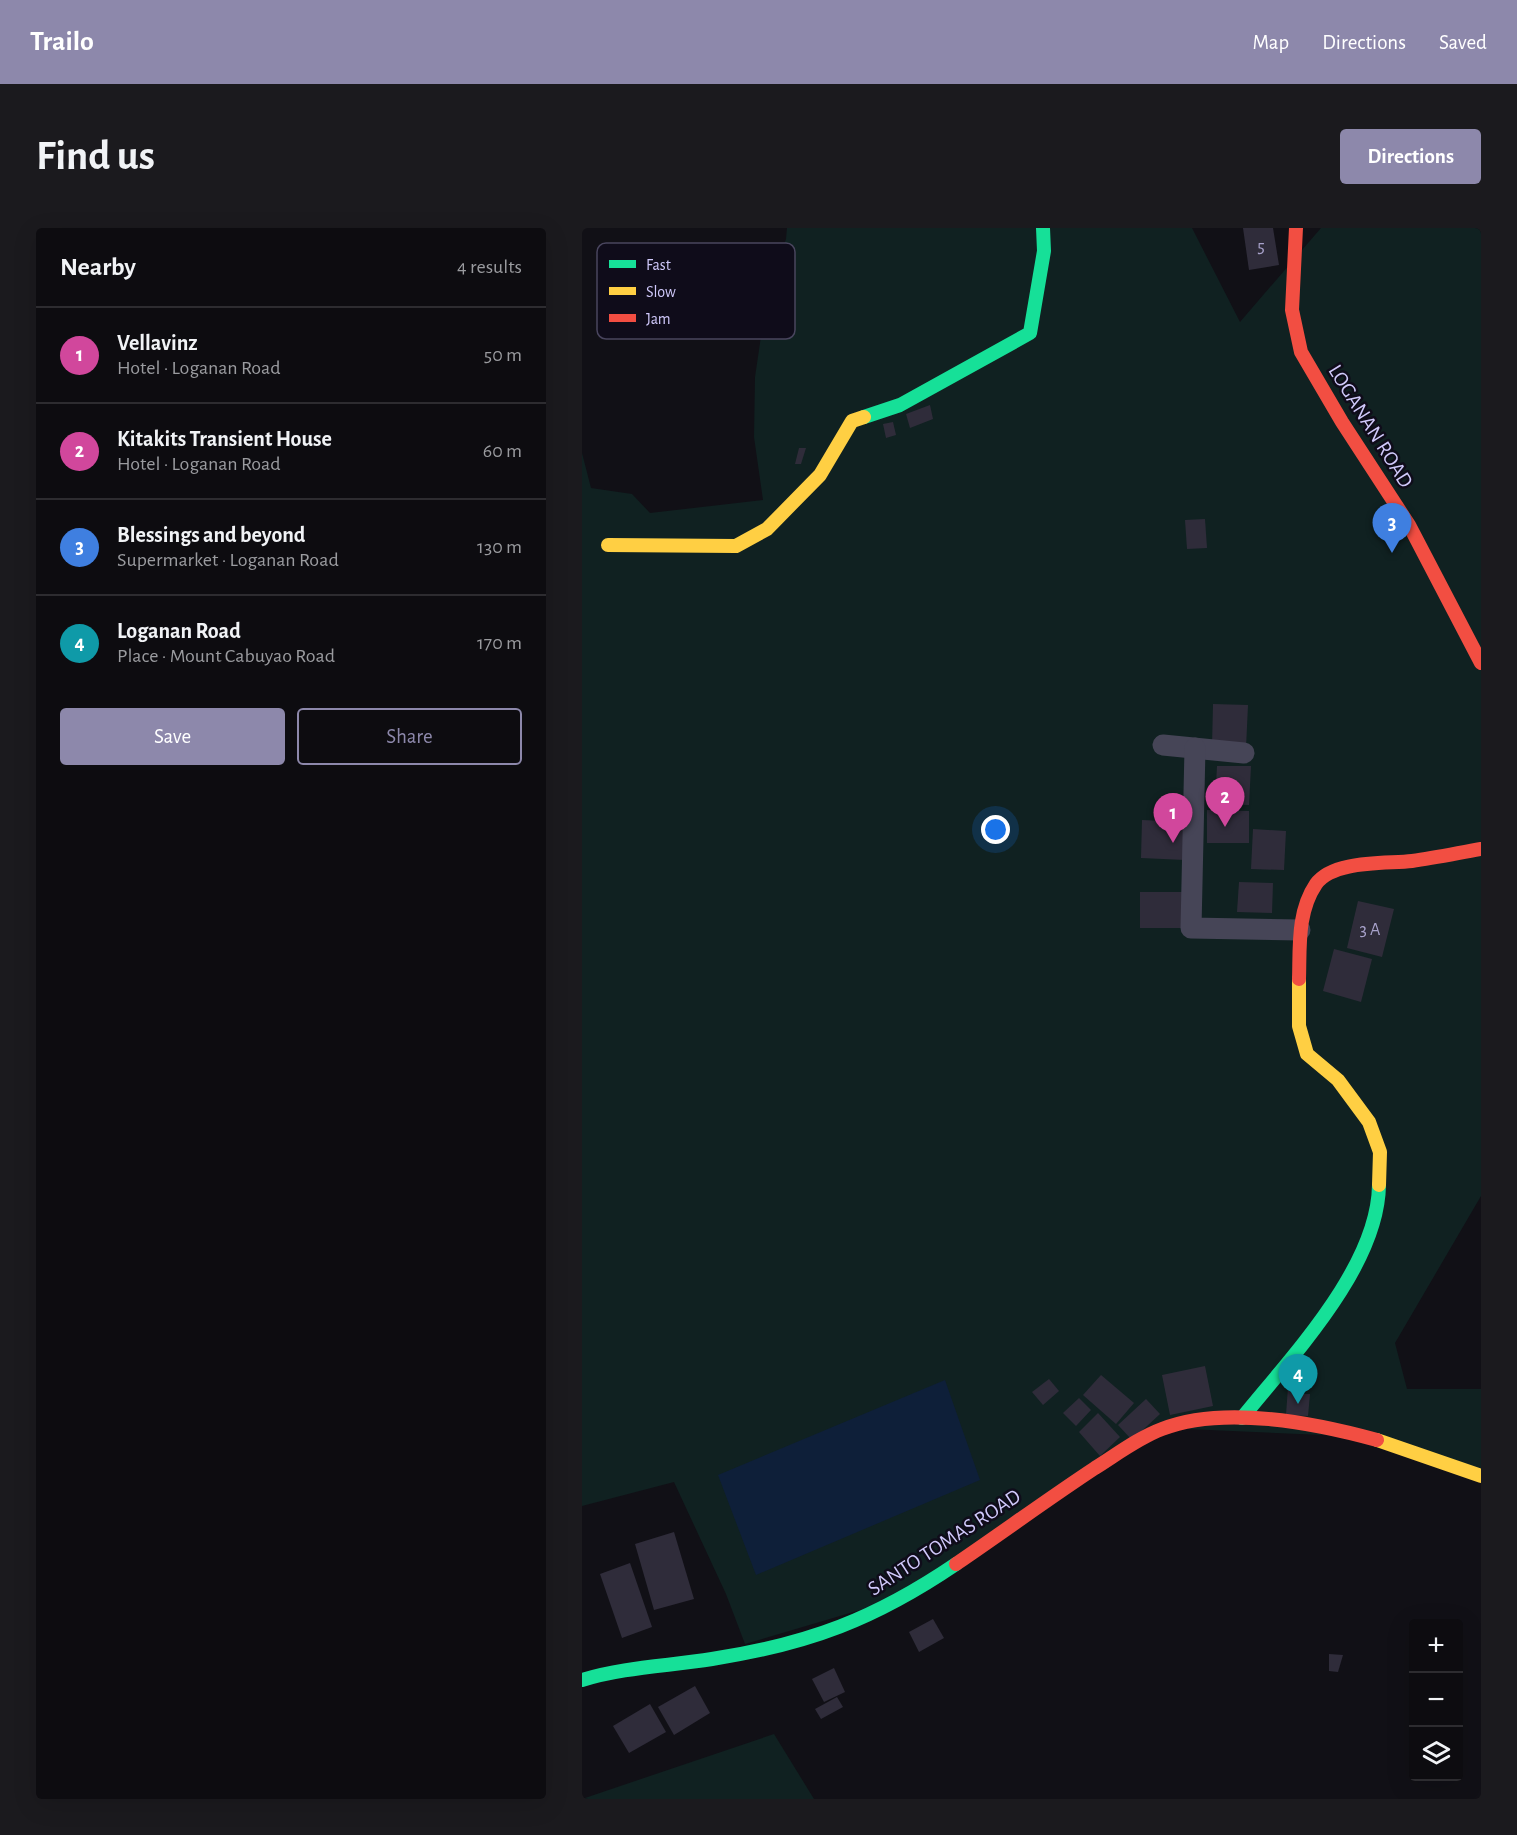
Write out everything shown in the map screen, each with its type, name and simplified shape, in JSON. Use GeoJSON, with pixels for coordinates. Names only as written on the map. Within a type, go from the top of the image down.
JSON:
{"type":"FeatureCollection","features":[{"type":"Feature","properties":{"kind":"street"},"geometry":{"type":"LineString","coordinates":[[608,545],[736,546],[767,529],[820,475],[852,421],[900,405],[1030,333],[1044,251],[1043,228]]}},
{"type":"Feature","properties":{"kind":"street","name":"LOGANAN ROAD"},"geometry":{"type":"LineString","coordinates":[[1296,228],[1292,310],[1302,352],[1342,422],[1409,525],[1481,663]]}},
{"type":"Feature","properties":{"kind":"street"},"geometry":{"type":"LineString","coordinates":[[1163,745],[1244,753]]}},
{"type":"Feature","properties":{"kind":"street"},"geometry":{"type":"LineString","coordinates":[[1196,748],[1191,928],[1300,930]]}},
{"type":"Feature","properties":{"kind":"street"},"geometry":{"type":"LineString","coordinates":[[1242,1418],[1327,1313],[1364,1248],[1379,1208],[1380,1152],[1369,1122],[1338,1080],[1307,1054],[1299,1026],[1300,930],[1307,900],[1317,882],[1333,872],[1364,864],[1411,861],[1481,849]]}},
{"type":"Feature","properties":{"kind":"street","name":"SANTO TOMAS ROAD"},"geometry":{"type":"LineString","coordinates":[[582,1680],[763,1650],[856,1622],[904,1597],[1068,1485],[1164,1428],[1213,1417],[1242,1418],[1368,1437],[1458,1466],[1481,1476]]}},
{"type":"Feature","properties":{"kind":"shaded area"},"geometry":{"type":"Polygon","coordinates":[[[787,228],[1192,228],[1240,322],[1321,228],[1481,228],[1481,1196],[1395,1343],[1407,1389],[1481,1389],[1481,1476],[1369,1437],[1164,1428],[904,1597],[745,1644],[726,1594],[674,1482],[582,1506],[582,453],[591,488],[632,494],[650,513],[763,500],[754,437],[755,377],[761,339],[795,339],[795,243],[785,243],[787,228]]]}},
{"type":"Feature","properties":{"kind":"shaded area"},"geometry":{"type":"Polygon","coordinates":[[[774,1734],[814,1799],[582,1799],[774,1734]]]}},
{"type":"Feature","properties":{"kind":"water"},"geometry":{"type":"Polygon","coordinates":[[[945,1380],[980,1480],[756,1575],[718,1475],[945,1380]]]}},
{"type":"Feature","properties":{"kind":"building"},"geometry":{"type":"Polygon","coordinates":[[[1243,228],[1273,228],[1279,265],[1249,270],[1243,228]]]}},
{"type":"Feature","properties":{"kind":"building"},"geometry":{"type":"Polygon","coordinates":[[[930,405],[933,419],[910,428],[906,414],[930,405]]]}},
{"type":"Feature","properties":{"kind":"building"},"geometry":{"type":"Polygon","coordinates":[[[893,422],[896,435],[886,438],[883,424],[893,422]]]}},
{"type":"Feature","properties":{"kind":"building"},"geometry":{"type":"Polygon","coordinates":[[[799,448],[806,448],[801,464],[795,464],[799,448]]]}},
{"type":"Feature","properties":{"kind":"building"},"geometry":{"type":"Polygon","coordinates":[[[1205,519],[1207,548],[1187,549],[1185,520],[1205,519]]]}},
{"type":"Feature","properties":{"kind":"building"},"geometry":{"type":"Polygon","coordinates":[[[1213,704],[1248,705],[1246,748],[1212,747],[1213,704]]]}},
{"type":"Feature","properties":{"kind":"building"},"geometry":{"type":"Polygon","coordinates":[[[1217,766],[1251,766],[1249,805],[1215,804],[1217,766]]]}},
{"type":"Feature","properties":{"kind":"building"},"geometry":{"type":"Polygon","coordinates":[[[1207,810],[1249,811],[1249,843],[1207,843],[1207,810]]]}},
{"type":"Feature","properties":{"kind":"building"},"geometry":{"type":"Polygon","coordinates":[[[1142,820],[1186,822],[1185,860],[1141,858],[1142,820]]]}},
{"type":"Feature","properties":{"kind":"building"},"geometry":{"type":"Polygon","coordinates":[[[1253,829],[1286,831],[1284,870],[1251,869],[1253,829]]]}},
{"type":"Feature","properties":{"kind":"building"},"geometry":{"type":"Polygon","coordinates":[[[1239,882],[1273,883],[1272,913],[1237,912],[1239,882]]]}},
{"type":"Feature","properties":{"kind":"building"},"geometry":{"type":"Polygon","coordinates":[[[1140,892],[1182,892],[1181,928],[1140,928],[1140,892]]]}},
{"type":"Feature","properties":{"kind":"building"},"geometry":{"type":"Polygon","coordinates":[[[1358,901],[1394,909],[1382,957],[1347,948],[1358,901]]]}},
{"type":"Feature","properties":{"kind":"building"},"geometry":{"type":"Polygon","coordinates":[[[1334,949],[1372,959],[1361,1002],[1323,991],[1334,949]]]}},
{"type":"Feature","properties":{"kind":"building"},"geometry":{"type":"Polygon","coordinates":[[[1205,1366],[1213,1406],[1170,1415],[1162,1375],[1205,1366]]]}},
{"type":"Feature","properties":{"kind":"building"},"geometry":{"type":"Polygon","coordinates":[[[1101,1375],[1134,1403],[1116,1424],[1083,1395],[1101,1375]]]}},
{"type":"Feature","properties":{"kind":"building"},"geometry":{"type":"Polygon","coordinates":[[[1049,1379],[1059,1391],[1043,1405],[1032,1392],[1049,1379]]]}},
{"type":"Feature","properties":{"kind":"building"},"geometry":{"type":"Polygon","coordinates":[[[1288,1387],[1304,1388],[1303,1394],[1310,1394],[1308,1416],[1286,1415],[1288,1387]]]}},
{"type":"Feature","properties":{"kind":"building"},"geometry":{"type":"Polygon","coordinates":[[[1079,1398],[1091,1410],[1076,1426],[1063,1413],[1079,1398]]]}},
{"type":"Feature","properties":{"kind":"building"},"geometry":{"type":"Polygon","coordinates":[[[1146,1399],[1160,1414],[1132,1440],[1118,1425],[1146,1399]]]}},
{"type":"Feature","properties":{"kind":"building"},"geometry":{"type":"Polygon","coordinates":[[[1098,1413],[1120,1437],[1100,1456],[1079,1432],[1098,1413]]]}},
{"type":"Feature","properties":{"kind":"building"},"geometry":{"type":"Polygon","coordinates":[[[674,1532],[694,1599],[654,1610],[635,1544],[674,1532]]]}},
{"type":"Feature","properties":{"kind":"building"},"geometry":{"type":"Polygon","coordinates":[[[630,1563],[652,1627],[622,1638],[600,1574],[630,1563]]]}},
{"type":"Feature","properties":{"kind":"building"},"geometry":{"type":"Polygon","coordinates":[[[933,1619],[944,1638],[919,1652],[909,1632],[933,1619]]]}},
{"type":"Feature","properties":{"kind":"building"},"geometry":{"type":"Polygon","coordinates":[[[1329,1654],[1343,1655],[1338,1672],[1329,1671],[1329,1654]]]}},
{"type":"Feature","properties":{"kind":"building"},"geometry":{"type":"Polygon","coordinates":[[[834,1668],[845,1692],[824,1702],[812,1679],[834,1668]]]}},
{"type":"Feature","properties":{"kind":"building"},"geometry":{"type":"Polygon","coordinates":[[[695,1686],[710,1713],[674,1735],[658,1707],[695,1686]]]}},
{"type":"Feature","properties":{"kind":"building"},"geometry":{"type":"Polygon","coordinates":[[[837,1697],[843,1707],[821,1719],[815,1709],[837,1697]]]}},
{"type":"Feature","properties":{"kind":"building"},"geometry":{"type":"Polygon","coordinates":[[[650,1704],[666,1732],[629,1753],[613,1726],[650,1704]]]}},
{"type":"Feature","properties":{"kind":"traffic: fast"},"geometry":{"type":"LineString","coordinates":[[864,417],[900,405],[1030,333],[1044,251],[1043,228]]}},
{"type":"Feature","properties":{"kind":"traffic: fast"},"geometry":{"type":"LineString","coordinates":[[1242,1418],[1307,1339],[1348,1278],[1364,1247],[1375,1216],[1379,1185]]}},
{"type":"Feature","properties":{"kind":"traffic: fast"},"geometry":{"type":"LineString","coordinates":[[582,1680],[630,1669],[747,1653],[810,1637],[869,1614],[897,1600],[956,1564]]}},
{"type":"Feature","properties":{"kind":"traffic: slow"},"geometry":{"type":"LineString","coordinates":[[608,545],[736,546],[767,529],[820,475],[852,421],[864,417]]}},
{"type":"Feature","properties":{"kind":"traffic: slow"},"geometry":{"type":"LineString","coordinates":[[1299,979],[1299,1026],[1307,1054],[1338,1080],[1369,1122],[1380,1152],[1379,1185]]}},
{"type":"Feature","properties":{"kind":"traffic: slow"},"geometry":{"type":"LineString","coordinates":[[1377,1440],[1481,1476]]}},
{"type":"Feature","properties":{"kind":"traffic: jam"},"geometry":{"type":"LineString","coordinates":[[1296,228],[1292,310],[1301,352],[1342,422],[1409,525],[1481,663]]}},
{"type":"Feature","properties":{"kind":"traffic: jam"},"geometry":{"type":"LineString","coordinates":[[1299,979],[1300,942],[1305,906],[1316,884],[1324,876],[1347,867],[1412,861],[1481,849]]}},
{"type":"Feature","properties":{"kind":"traffic: jam"},"geometry":{"type":"LineString","coordinates":[[956,1564],[1095,1468],[1136,1442],[1162,1429],[1186,1422],[1240,1417],[1298,1423],[1377,1440]]}},
{"type":"Feature","properties":{"kind":"place","name":"Blessings and beyond"},"geometry":{"type":"Point","coordinates":[1392,553]}},
{"type":"Feature","properties":{"kind":"place","name":"Kitakits Transient House"},"geometry":{"type":"Point","coordinates":[1225,827]}},
{"type":"Feature","properties":{"kind":"place","name":"Vellavinz"},"geometry":{"type":"Point","coordinates":[1173,843]}},
{"type":"Feature","properties":{"kind":"place","name":"Loganan Road"},"geometry":{"type":"Point","coordinates":[1298,1404]}}]}
